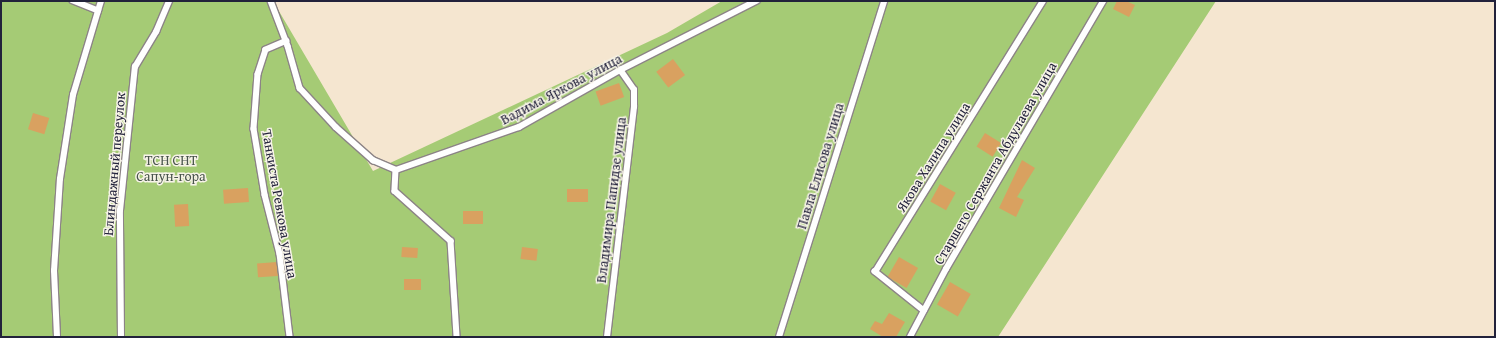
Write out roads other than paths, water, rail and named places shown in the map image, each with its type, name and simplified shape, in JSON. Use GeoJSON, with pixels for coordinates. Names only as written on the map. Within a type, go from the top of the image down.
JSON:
{"type":"FeatureCollection","features":[{"type":"Feature","properties":{"kind":"lane"},"geometry":{"type":"LineString","coordinates":[[73,1],[98,11]]}},
{"type":"Feature","properties":{"kind":"lane"},"geometry":{"type":"LineString","coordinates":[[57,337],[54,271],[60,179],[73,95],[101,1]]}},
{"type":"Feature","properties":{"kind":"lane","name":"Блиндажный переулок"},"geometry":{"type":"LineString","coordinates":[[121,337],[120,211],[135,67],[156,32],[169,1]]}},
{"type":"Feature","properties":{"kind":"lane"},"geometry":{"type":"LineString","coordinates":[[271,1],[286,41],[300,88],[336,127],[373,160],[396,170],[395,191],[451,241],[457,337]]}},
{"type":"Feature","properties":{"kind":"lane","name":"Вадима Яркова улица"},"geometry":{"type":"LineString","coordinates":[[396,170],[519,127],[620,70],[756,1]]}},
{"type":"Feature","properties":{"kind":"lane","name":"Павла Елисова улица"},"geometry":{"type":"LineString","coordinates":[[778,337],[884,1]]}},
{"type":"Feature","properties":{"kind":"lane","name":"Якова Халипа улица"},"geometry":{"type":"LineString","coordinates":[[924,311],[875,272],[1043,1]]}},
{"type":"Feature","properties":{"kind":"lane","name":"Старшего Сержанта Абдулаева улица"},"geometry":{"type":"LineString","coordinates":[[910,337],[1103,1]]}},
{"type":"Feature","properties":{"kind":"lane","name":"Танкиста Ревкова улица"},"geometry":{"type":"LineString","coordinates":[[286,41],[266,50],[258,74],[254,129],[265,195],[280,254],[290,337]]}},
{"type":"Feature","properties":{"kind":"lane","name":"Владимира Папидзе улица"},"geometry":{"type":"LineString","coordinates":[[607,337],[634,107],[634,90],[620,70]]}},
{"type":"Feature","properties":{"kind":"park label","name":"ТСН СНТ Сапун-гора"},"geometry":{"type":"Point","coordinates":[171,168]}}]}
